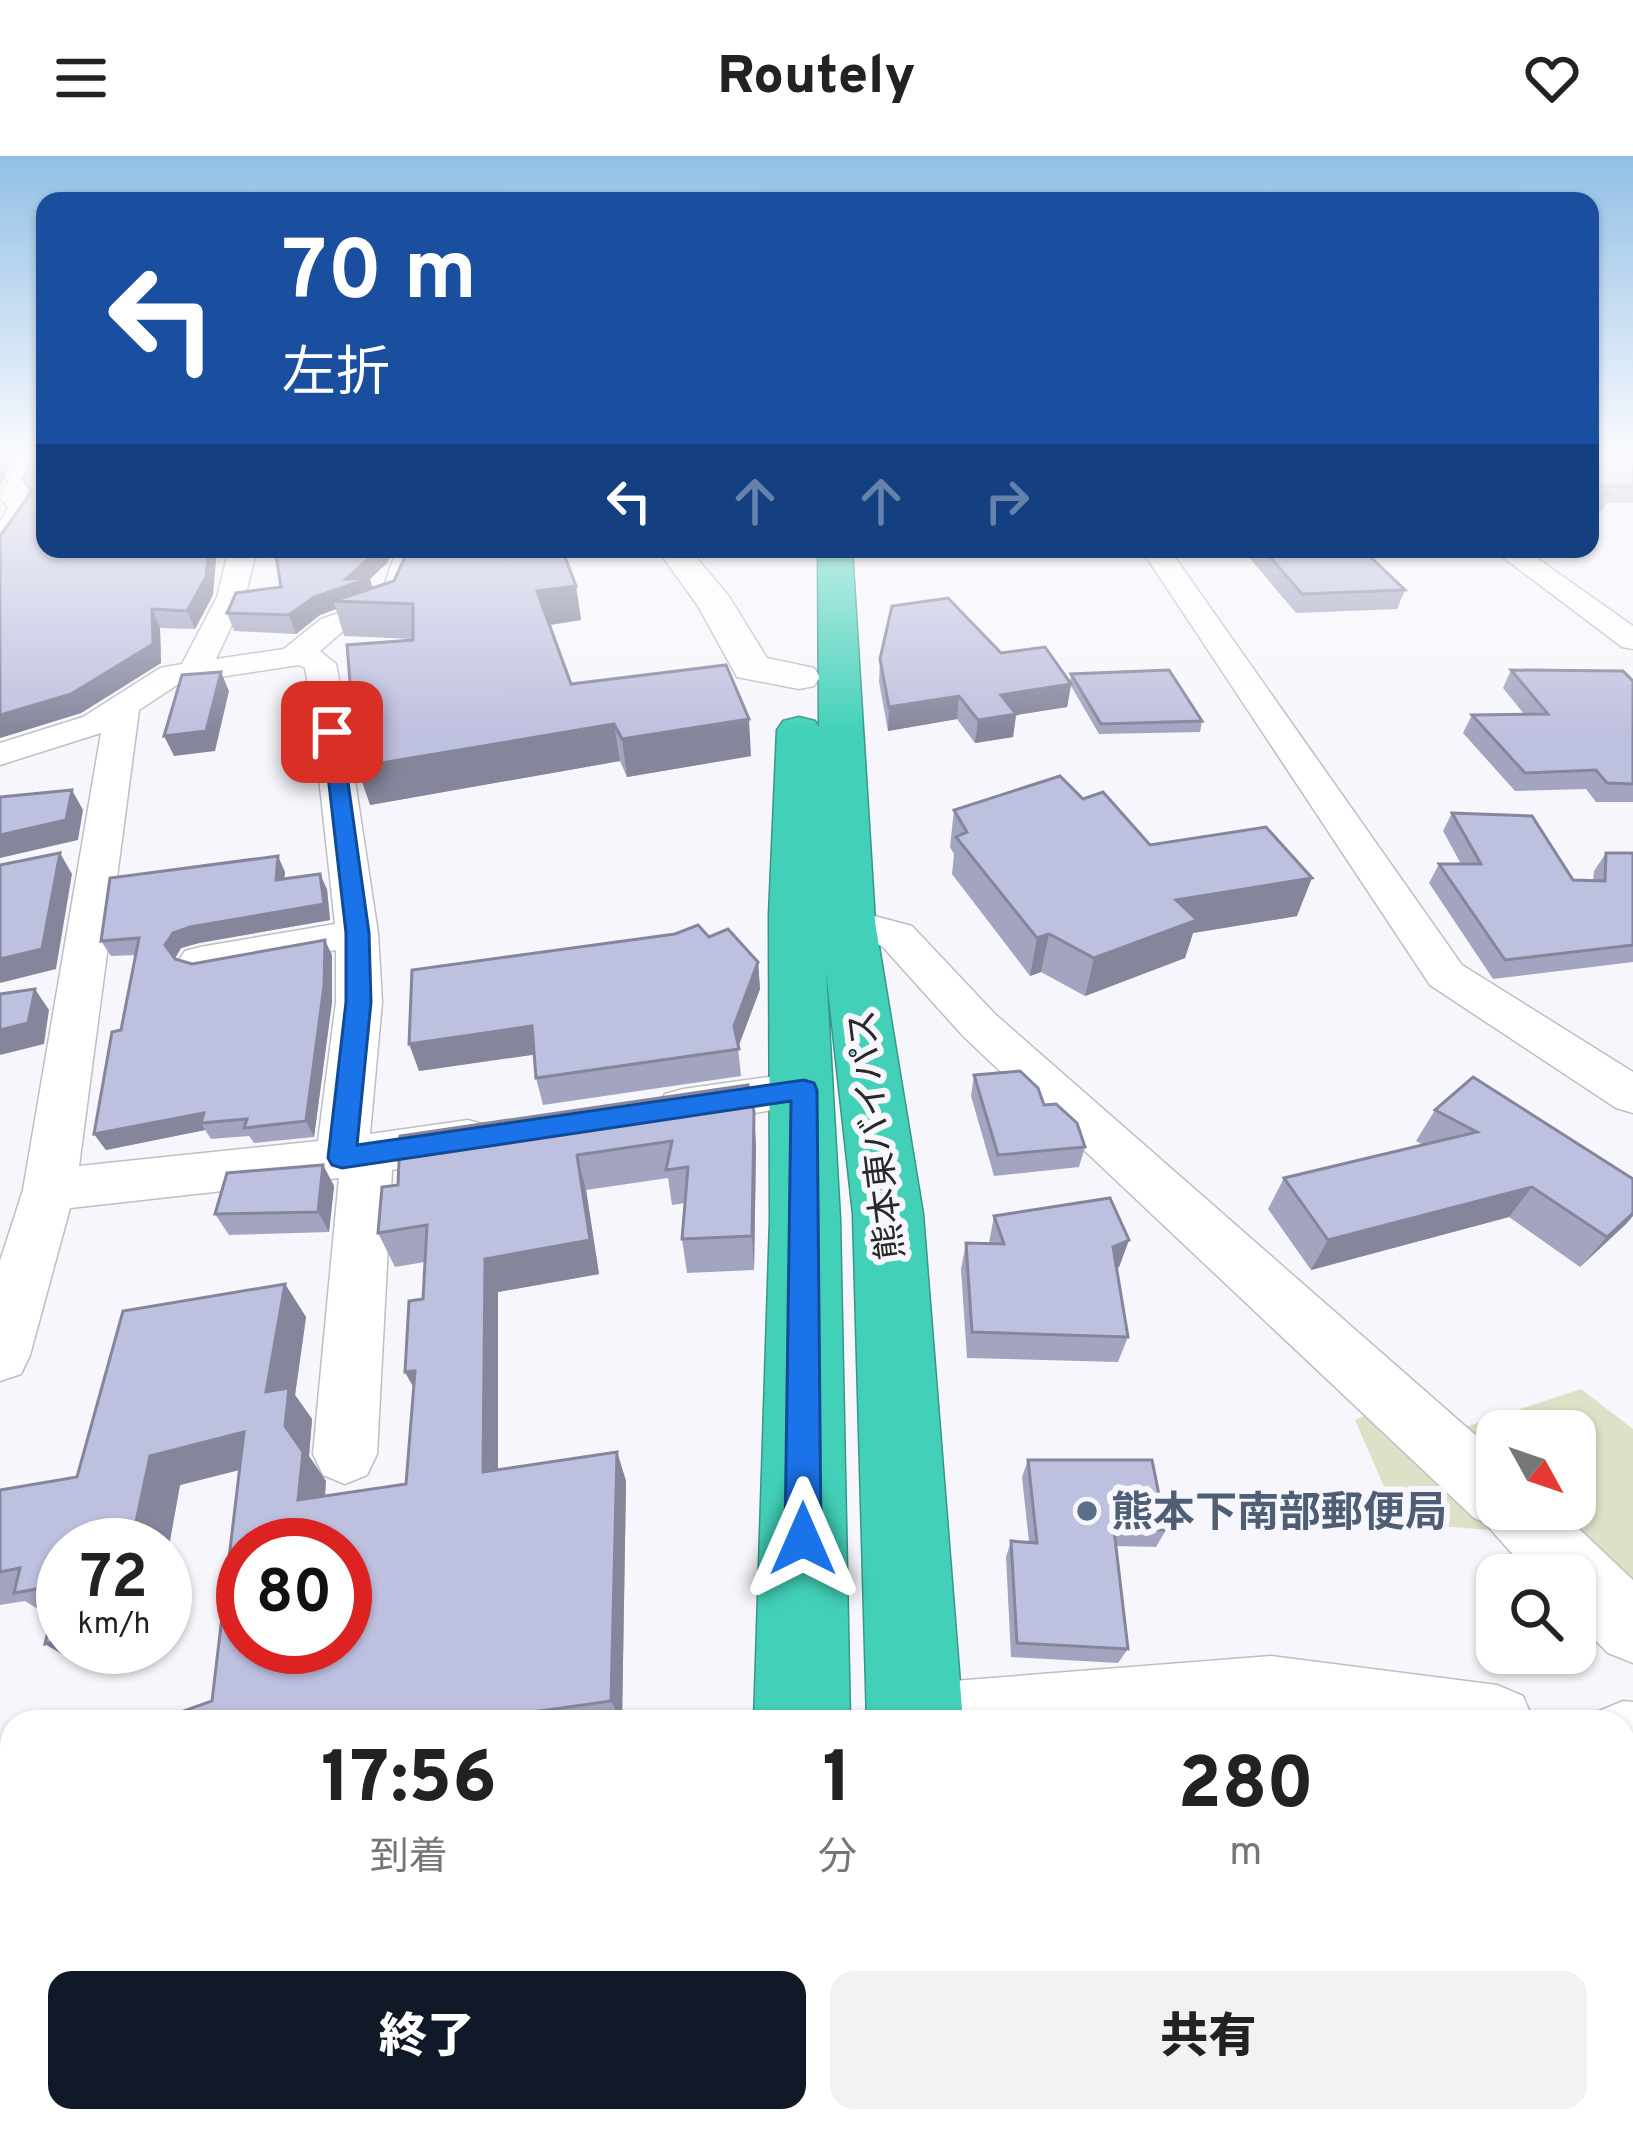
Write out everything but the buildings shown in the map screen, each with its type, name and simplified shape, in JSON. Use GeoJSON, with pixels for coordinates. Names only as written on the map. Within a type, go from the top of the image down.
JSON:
{"type":"FeatureCollection","features":[{"type":"Feature","properties":{"kind":"highway","name":"熊本東バイパス"},"geometry":{"type":"LineString","coordinates":[[802,558],[796,915],[804,1090],[802,1710]]}},
{"type":"Feature","properties":{"kind":"highway","name":"熊本東バイパス"},"geometry":{"type":"LineString","coordinates":[[836,558],[848,922],[889,1214],[914,1710]]}},
{"type":"Feature","properties":{"kind":"street"},"geometry":{"type":"LineString","coordinates":[[196,668],[231,597],[241,558]]}},
{"type":"Feature","properties":{"kind":"street"},"geometry":{"type":"LineString","coordinates":[[0,754],[63,737],[122,710],[170,675],[301,653],[332,625],[392,605],[408,558]]}},
{"type":"Feature","properties":{"kind":"street"},"geometry":{"type":"LineString","coordinates":[[678,558],[715,603],[752,668],[800,642]]}},
{"type":"Feature","properties":{"kind":"street"},"geometry":{"type":"LineString","coordinates":[[1160,558],[1446,975],[1633,1094]]}},
{"type":"Feature","properties":{"kind":"street"},"geometry":{"type":"LineString","coordinates":[[1519,558],[1633,640]]}},
{"type":"Feature","properties":{"kind":"street"},"geometry":{"type":"LineString","coordinates":[[301,653],[320,664],[357,933],[344,1454]]}},
{"type":"Feature","properties":{"kind":"street"},"geometry":{"type":"LineString","coordinates":[[0,1354],[49,1190],[60,987],[80,856],[122,710]]}},
{"type":"Feature","properties":{"kind":"street"},"geometry":{"type":"LineString","coordinates":[[848,922],[897,936],[997,1041],[1476,1477]]}},
{"type":"Feature","properties":{"kind":"street"},"geometry":{"type":"LineString","coordinates":[[200,961],[357,933]]}},
{"type":"Feature","properties":{"kind":"street"},"geometry":{"type":"LineString","coordinates":[[650,1112],[804,1090]]}},
{"type":"Feature","properties":{"kind":"street"},"geometry":{"type":"LineString","coordinates":[[49,1190],[355,1157],[518,1131]]}},
{"type":"Feature","properties":{"kind":"street"},"geometry":{"type":"LineString","coordinates":[[1534,1530],[1633,1628]]}},
{"type":"Feature","properties":{"kind":"street"},"geometry":{"type":"LineString","coordinates":[[1062,1710],[1271,1693],[1403,1710]]}},
{"type":"Feature","properties":{"kind":"green space"},"geometry":{"type":"Polygon","coordinates":[[[1581,1389],[1633,1429],[1633,1580],[1627,1582],[1564,1530],[1596,1530],[1596,1410],[1517,1410],[1581,1389]]]}},
{"type":"Feature","properties":{"kind":"green space"},"geometry":{"type":"Polygon","coordinates":[[[1376,1410],[1476,1505],[1476,1529],[1400,1523],[1355,1420],[1376,1410]]]}},
{"type":"Feature","properties":{"kind":"green space"},"geometry":{"type":"Polygon","coordinates":[[[1476,1423],[1476,1457],[1447,1433],[1476,1423]]]}},
{"type":"Feature","properties":{"kind":"place","name":"熊本下南部郵便局"},"geometry":{"type":"Point","coordinates":[1087,1511]}},
{"type":"Feature","properties":{"kind":"route"},"geometry":{"type":"LineString","coordinates":[[332,732],[357,933],[358,1002],[342,1158],[804,1090],[803,1539]]}}]}
